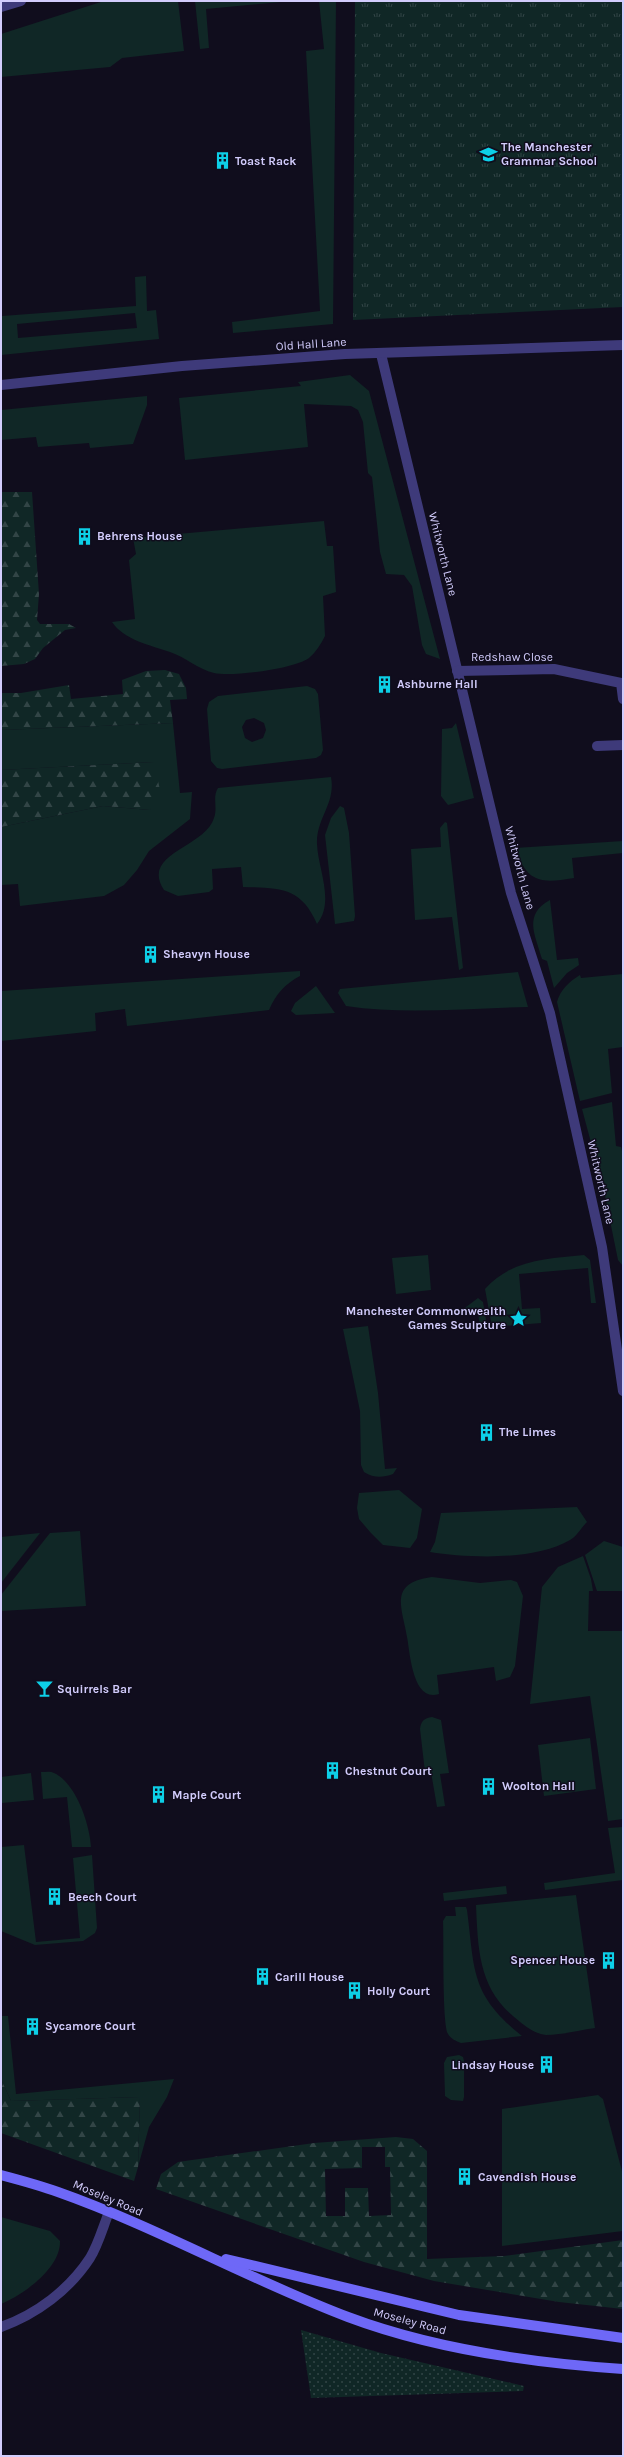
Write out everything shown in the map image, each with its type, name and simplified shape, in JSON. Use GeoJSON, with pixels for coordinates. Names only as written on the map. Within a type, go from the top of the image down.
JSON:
{"type":"FeatureCollection","features":[{"type":"Feature","properties":{"kind":"main road","name":"Moseley Road"},"geometry":{"type":"LineString","coordinates":[[1,2175],[57,2191],[109,2212],[278,2289],[350,2318],[391,2330],[489,2353],[567,2365],[623,2369]]}},
{"type":"Feature","properties":{"kind":"main road","name":"Moseley Road"},"geometry":{"type":"LineString","coordinates":[[202,2254],[458,2315],[623,2338]]}},
{"type":"Feature","properties":{"kind":"street"},"geometry":{"type":"LineString","coordinates":[[1,7],[21,1]]}},
{"type":"Feature","properties":{"kind":"street","name":"Old Hall Lane"},"geometry":{"type":"LineString","coordinates":[[1,385],[182,366],[381,354],[623,345]]}},
{"type":"Feature","properties":{"kind":"street","name":"Whitworth Lane"},"geometry":{"type":"LineString","coordinates":[[381,354],[511,893],[550,1013],[602,1247],[623,1391]]}},
{"type":"Feature","properties":{"kind":"street","name":"Redshaw Close"},"geometry":{"type":"LineString","coordinates":[[457,670],[554,669],[622,683],[623,699]]}},
{"type":"Feature","properties":{"kind":"street"},"geometry":{"type":"LineString","coordinates":[[597,746],[623,745]]}},
{"type":"Feature","properties":{"kind":"street"},"geometry":{"type":"LineString","coordinates":[[1,2327],[17,2321],[39,2309],[61,2293],[90,2258],[109,2212]]}},
{"type":"Feature","properties":{"kind":"green space"},"geometry":{"type":"Polygon","coordinates":[[[104,1],[178,1],[184,51],[122,58],[110,67],[1,77],[1,34],[104,1]]]}},
{"type":"Feature","properties":{"kind":"green space"},"geometry":{"type":"Polygon","coordinates":[[[195,1],[292,1],[206,9],[209,48],[200,49],[195,1]]]}},
{"type":"Feature","properties":{"kind":"green space"},"geometry":{"type":"Polygon","coordinates":[[[319,1],[336,1],[333,324],[233,333],[232,322],[320,311],[306,51],[324,49],[319,1]]]}},
{"type":"Feature","properties":{"kind":"green space","name":"The Manchester Grammar School"},"geometry":{"type":"Polygon","coordinates":[[[355,1],[623,1],[623,307],[353,320],[355,1]]]}},
{"type":"Feature","properties":{"kind":"green space"},"geometry":{"type":"Polygon","coordinates":[[[146,276],[147,311],[156,310],[159,339],[1,355],[2,316],[136,306],[135,277],[146,276]],[[135,313],[17,324],[18,338],[137,328],[135,313]]]}},
{"type":"Feature","properties":{"kind":"green space"},"geometry":{"type":"Polygon","coordinates":[[[350,375],[369,391],[440,659],[426,654],[422,645],[412,586],[404,575],[386,574],[380,552],[372,477],[368,473],[363,422],[358,410],[351,406],[304,404],[308,447],[185,460],[179,398],[301,386],[298,382],[350,375]]]}},
{"type":"Feature","properties":{"kind":"green space"},"geometry":{"type":"Polygon","coordinates":[[[147,396],[147,405],[133,444],[90,448],[89,443],[38,447],[36,437],[1,440],[1,410],[147,396]]]}},
{"type":"Feature","properties":{"kind":"green space"},"geometry":{"type":"Polygon","coordinates":[[[1,492],[32,492],[39,594],[37,620],[40,624],[69,624],[76,628],[65,630],[43,648],[35,659],[24,664],[1,666],[1,492]]]}},
{"type":"Feature","properties":{"kind":"green space"},"geometry":{"type":"Polygon","coordinates":[[[324,521],[327,546],[333,546],[336,592],[323,596],[325,636],[314,653],[309,658],[301,662],[277,669],[248,673],[214,673],[202,669],[176,654],[130,638],[112,622],[135,619],[129,560],[136,554],[133,538],[324,521]]]}},
{"type":"Feature","properties":{"kind":"green space"},"geometry":{"type":"Polygon","coordinates":[[[165,670],[179,674],[186,688],[187,699],[170,700],[173,723],[1,730],[1,693],[21,693],[69,685],[71,699],[123,694],[122,680],[146,671],[165,670]]]}},
{"type":"Feature","properties":{"kind":"green space"},"geometry":{"type":"Polygon","coordinates":[[[307,686],[315,689],[318,694],[323,750],[321,755],[316,758],[222,769],[217,768],[211,761],[207,709],[209,702],[218,696],[307,686]],[[254,718],[246,720],[242,727],[245,738],[252,742],[263,738],[266,730],[264,723],[254,718]]]}},
{"type":"Feature","properties":{"kind":"green space"},"geometry":{"type":"Polygon","coordinates":[[[173,723],[180,793],[192,792],[190,819],[149,851],[137,870],[124,885],[104,896],[20,906],[18,884],[1,885],[1,827],[103,806],[150,810],[154,762],[1,770],[1,730],[173,723]]]}},
{"type":"Feature","properties":{"kind":"green space"},"geometry":{"type":"Polygon","coordinates":[[[456,723],[474,798],[448,805],[441,796],[442,729],[452,728],[456,723]]]}},
{"type":"Feature","properties":{"kind":"green space"},"geometry":{"type":"Polygon","coordinates":[[[154,762],[160,790],[150,810],[103,806],[1,827],[1,770],[154,762]]]}},
{"type":"Feature","properties":{"kind":"green space"},"geometry":{"type":"Polygon","coordinates":[[[331,777],[331,795],[319,826],[317,844],[324,885],[325,906],[317,924],[311,912],[304,903],[296,896],[288,892],[278,889],[243,887],[241,867],[212,869],[213,889],[209,892],[178,896],[164,890],[159,878],[160,867],[167,859],[199,837],[208,828],[215,814],[215,795],[218,788],[331,777]]]}},
{"type":"Feature","properties":{"kind":"green space"},"geometry":{"type":"Polygon","coordinates":[[[340,806],[344,808],[349,833],[355,916],[354,921],[335,924],[325,835],[331,818],[340,806]]]}},
{"type":"Feature","properties":{"kind":"green space"},"geometry":{"type":"Polygon","coordinates":[[[445,822],[447,823],[463,968],[459,970],[452,917],[415,920],[411,849],[441,847],[440,828],[445,822]]]}},
{"type":"Feature","properties":{"kind":"green space"},"geometry":{"type":"Polygon","coordinates":[[[623,841],[623,853],[572,858],[574,878],[552,881],[536,878],[530,874],[524,868],[515,848],[623,841]]]}},
{"type":"Feature","properties":{"kind":"green space"},"geometry":{"type":"Polygon","coordinates":[[[550,900],[557,960],[578,958],[579,965],[567,973],[554,988],[547,961],[542,959],[533,926],[536,912],[550,900]]]}},
{"type":"Feature","properties":{"kind":"green space"},"geometry":{"type":"Polygon","coordinates":[[[300,971],[300,976],[290,982],[282,990],[269,1010],[127,1026],[125,1009],[95,1013],[96,1031],[1,1041],[1,991],[300,971]]]}},
{"type":"Feature","properties":{"kind":"green space"},"geometry":{"type":"Polygon","coordinates":[[[518,972],[528,1007],[414,1011],[368,1009],[346,1006],[338,993],[340,989],[518,972]]]}},
{"type":"Feature","properties":{"kind":"green space"},"geometry":{"type":"Polygon","coordinates":[[[623,974],[623,1047],[608,1049],[612,1093],[580,1101],[557,1002],[558,998],[566,986],[580,975],[581,978],[623,974]]]}},
{"type":"Feature","properties":{"kind":"green space"},"geometry":{"type":"Polygon","coordinates":[[[316,986],[335,1013],[296,1015],[291,1011],[295,1003],[316,986]]]}},
{"type":"Feature","properties":{"kind":"green space"},"geometry":{"type":"Polygon","coordinates":[[[612,1102],[616,1146],[621,1147],[623,1155],[623,1266],[618,1260],[604,1191],[582,1109],[612,1102]]]}},
{"type":"Feature","properties":{"kind":"green space"},"geometry":{"type":"Polygon","coordinates":[[[428,1255],[431,1290],[396,1294],[392,1258],[428,1255]]]}},
{"type":"Feature","properties":{"kind":"green space"},"geometry":{"type":"Polygon","coordinates":[[[584,1255],[590,1260],[596,1303],[591,1303],[588,1268],[519,1274],[522,1309],[540,1308],[541,1323],[492,1327],[485,1289],[495,1279],[518,1266],[531,1262],[584,1255]]]}},
{"type":"Feature","properties":{"kind":"green space"},"geometry":{"type":"Polygon","coordinates":[[[478,1298],[483,1302],[487,1326],[480,1327],[478,1313],[458,1313],[478,1298]]]}},
{"type":"Feature","properties":{"kind":"green space"},"geometry":{"type":"Polygon","coordinates":[[[368,1326],[378,1393],[385,1469],[397,1468],[393,1474],[382,1477],[364,1472],[361,1465],[360,1411],[343,1329],[368,1326]]]}},
{"type":"Feature","properties":{"kind":"green space"},"geometry":{"type":"Polygon","coordinates":[[[399,1490],[422,1509],[417,1538],[410,1548],[383,1545],[359,1519],[357,1508],[359,1493],[399,1490]]]}},
{"type":"Feature","properties":{"kind":"green space"},"geometry":{"type":"Polygon","coordinates":[[[577,1507],[587,1522],[577,1534],[572,1539],[555,1547],[539,1552],[501,1556],[463,1556],[430,1552],[435,1542],[441,1513],[577,1507]]]}},
{"type":"Feature","properties":{"kind":"green space"},"geometry":{"type":"Polygon","coordinates":[[[80,1531],[86,1606],[1,1611],[1,1595],[50,1533],[80,1531]]]}},
{"type":"Feature","properties":{"kind":"green space"},"geometry":{"type":"Polygon","coordinates":[[[40,1533],[1,1583],[1,1537],[40,1533]]]}},
{"type":"Feature","properties":{"kind":"green space"},"geometry":{"type":"Polygon","coordinates":[[[604,1541],[623,1547],[623,1591],[597,1591],[585,1555],[604,1541]]]}},
{"type":"Feature","properties":{"kind":"green space"},"geometry":{"type":"Polygon","coordinates":[[[583,1556],[591,1579],[593,1591],[589,1591],[588,1631],[623,1631],[623,1819],[608,1821],[590,1696],[530,1704],[542,1587],[558,1567],[583,1556]]]}},
{"type":"Feature","properties":{"kind":"green space"},"geometry":{"type":"Polygon","coordinates":[[[432,1577],[480,1583],[511,1580],[517,1582],[523,1596],[515,1666],[510,1677],[496,1681],[494,1667],[437,1675],[439,1694],[430,1695],[423,1691],[418,1684],[411,1664],[401,1598],[403,1591],[409,1585],[418,1580],[432,1577]]]}},
{"type":"Feature","properties":{"kind":"green space"},"geometry":{"type":"Polygon","coordinates":[[[432,1717],[441,1720],[449,1773],[440,1774],[445,1806],[437,1807],[431,1772],[425,1772],[420,1729],[423,1720],[432,1717]]]}},
{"type":"Feature","properties":{"kind":"green space"},"geometry":{"type":"Polygon","coordinates":[[[590,1738],[596,1789],[544,1796],[538,1745],[590,1738]]]}},
{"type":"Feature","properties":{"kind":"green space"},"geometry":{"type":"Polygon","coordinates":[[[41,1772],[53,1772],[62,1778],[75,1795],[85,1817],[91,1847],[72,1847],[67,1797],[43,1799],[41,1772]]]}},
{"type":"Feature","properties":{"kind":"green space"},"geometry":{"type":"Polygon","coordinates":[[[31,1773],[34,1800],[2,1803],[1,1777],[31,1773]]]}},
{"type":"Feature","properties":{"kind":"green space"},"geometry":{"type":"Polygon","coordinates":[[[623,1827],[623,1880],[545,1890],[544,1883],[615,1873],[608,1828],[623,1827]]]}},
{"type":"Feature","properties":{"kind":"green space"},"geometry":{"type":"Polygon","coordinates":[[[24,1845],[36,1942],[80,1938],[73,1858],[92,1855],[97,1928],[95,1933],[83,1941],[35,1945],[1,1931],[1,1847],[24,1845]]]}},
{"type":"Feature","properties":{"kind":"green space"},"geometry":{"type":"Polygon","coordinates":[[[506,1886],[507,1894],[444,1901],[443,1893],[506,1886]]]}},
{"type":"Feature","properties":{"kind":"green space"},"geometry":{"type":"Polygon","coordinates":[[[576,1895],[595,2028],[546,2035],[535,2032],[519,2021],[506,2009],[488,1984],[480,1954],[476,1905],[576,1895]]]}},
{"type":"Feature","properties":{"kind":"green space"},"geometry":{"type":"Polygon","coordinates":[[[455,1907],[466,1907],[467,1910],[474,1966],[484,1994],[505,2021],[522,2036],[461,2043],[452,2039],[448,2034],[444,1999],[443,1921],[446,1916],[456,1916],[455,1907]]]}},
{"type":"Feature","properties":{"kind":"green space"},"geometry":{"type":"Polygon","coordinates":[[[1,2016],[8,2016],[16,2094],[174,2079],[167,2097],[149,2127],[138,2167],[140,2097],[11,2101],[1,2079],[1,2016]]]}},
{"type":"Feature","properties":{"kind":"green space"},"geometry":{"type":"Polygon","coordinates":[[[459,2055],[463,2057],[464,2061],[463,2101],[451,2100],[445,2096],[444,2063],[447,2057],[459,2055]]]}},
{"type":"Feature","properties":{"kind":"green space"},"geometry":{"type":"Polygon","coordinates":[[[1,2079],[11,2101],[140,2097],[138,2167],[134,2181],[1,2133],[1,2079]]]}},
{"type":"Feature","properties":{"kind":"green space"},"geometry":{"type":"Polygon","coordinates":[[[598,2095],[603,2099],[623,2175],[623,2231],[502,2246],[502,2109],[598,2095]]]}},
{"type":"Feature","properties":{"kind":"green space"},"geometry":{"type":"Polygon","coordinates":[[[396,2137],[413,2139],[427,2151],[427,2259],[504,2256],[623,2240],[623,2309],[559,2302],[434,2281],[364,2262],[156,2189],[161,2174],[178,2162],[314,2143],[396,2137]],[[362,2147],[362,2168],[325,2169],[326,2216],[345,2216],[345,2188],[368,2188],[369,2216],[391,2215],[390,2167],[385,2167],[385,2147],[362,2147]]]}},
{"type":"Feature","properties":{"kind":"green space"},"geometry":{"type":"Polygon","coordinates":[[[1,2217],[50,2231],[60,2241],[59,2251],[48,2270],[30,2287],[1,2304],[1,2217]]]}},
{"type":"Feature","properties":{"kind":"green space"},"geometry":{"type":"Polygon","coordinates":[[[301,2330],[381,2353],[524,2386],[523,2391],[311,2398],[301,2330]]]}},
{"type":"Feature","properties":{"kind":"place","name":"The Manchester Grammar School"},"geometry":{"type":"Point","coordinates":[488,154]}},
{"type":"Feature","properties":{"kind":"place","name":"Toast Rack"},"geometry":{"type":"Point","coordinates":[222,161]}},
{"type":"Feature","properties":{"kind":"place","name":"Behrens House"},"geometry":{"type":"Point","coordinates":[84,536]}},
{"type":"Feature","properties":{"kind":"place","name":"Ashburne Hall"},"geometry":{"type":"Point","coordinates":[384,684]}},
{"type":"Feature","properties":{"kind":"place","name":"Sheavyn House"},"geometry":{"type":"Point","coordinates":[150,954]}},
{"type":"Feature","properties":{"kind":"place","name":"Manchester Commonwealth Games Sculpture"},"geometry":{"type":"Point","coordinates":[519,1318]}},
{"type":"Feature","properties":{"kind":"place","name":"The Limes"},"geometry":{"type":"Point","coordinates":[486,1432]}},
{"type":"Feature","properties":{"kind":"place","name":"Squirrels Bar"},"geometry":{"type":"Point","coordinates":[44,1689]}},
{"type":"Feature","properties":{"kind":"place","name":"Chestnut Court"},"geometry":{"type":"Point","coordinates":[332,1771]}},
{"type":"Feature","properties":{"kind":"place","name":"Woolton Hall"},"geometry":{"type":"Point","coordinates":[489,1786]}},
{"type":"Feature","properties":{"kind":"place","name":"Maple Court"},"geometry":{"type":"Point","coordinates":[159,1795]}},
{"type":"Feature","properties":{"kind":"place","name":"Beech Court"},"geometry":{"type":"Point","coordinates":[55,1897]}},
{"type":"Feature","properties":{"kind":"place","name":"Spencer House"},"geometry":{"type":"Point","coordinates":[608,1960]}},
{"type":"Feature","properties":{"kind":"place","name":"Carill House"},"geometry":{"type":"Point","coordinates":[262,1977]}},
{"type":"Feature","properties":{"kind":"place","name":"Holly Court"},"geometry":{"type":"Point","coordinates":[354,1991]}},
{"type":"Feature","properties":{"kind":"place","name":"Sycamore Court"},"geometry":{"type":"Point","coordinates":[32,2026]}},
{"type":"Feature","properties":{"kind":"place","name":"Lindsay House"},"geometry":{"type":"Point","coordinates":[547,2065]}},
{"type":"Feature","properties":{"kind":"place","name":"Cavendish House"},"geometry":{"type":"Point","coordinates":[465,2177]}}]}
